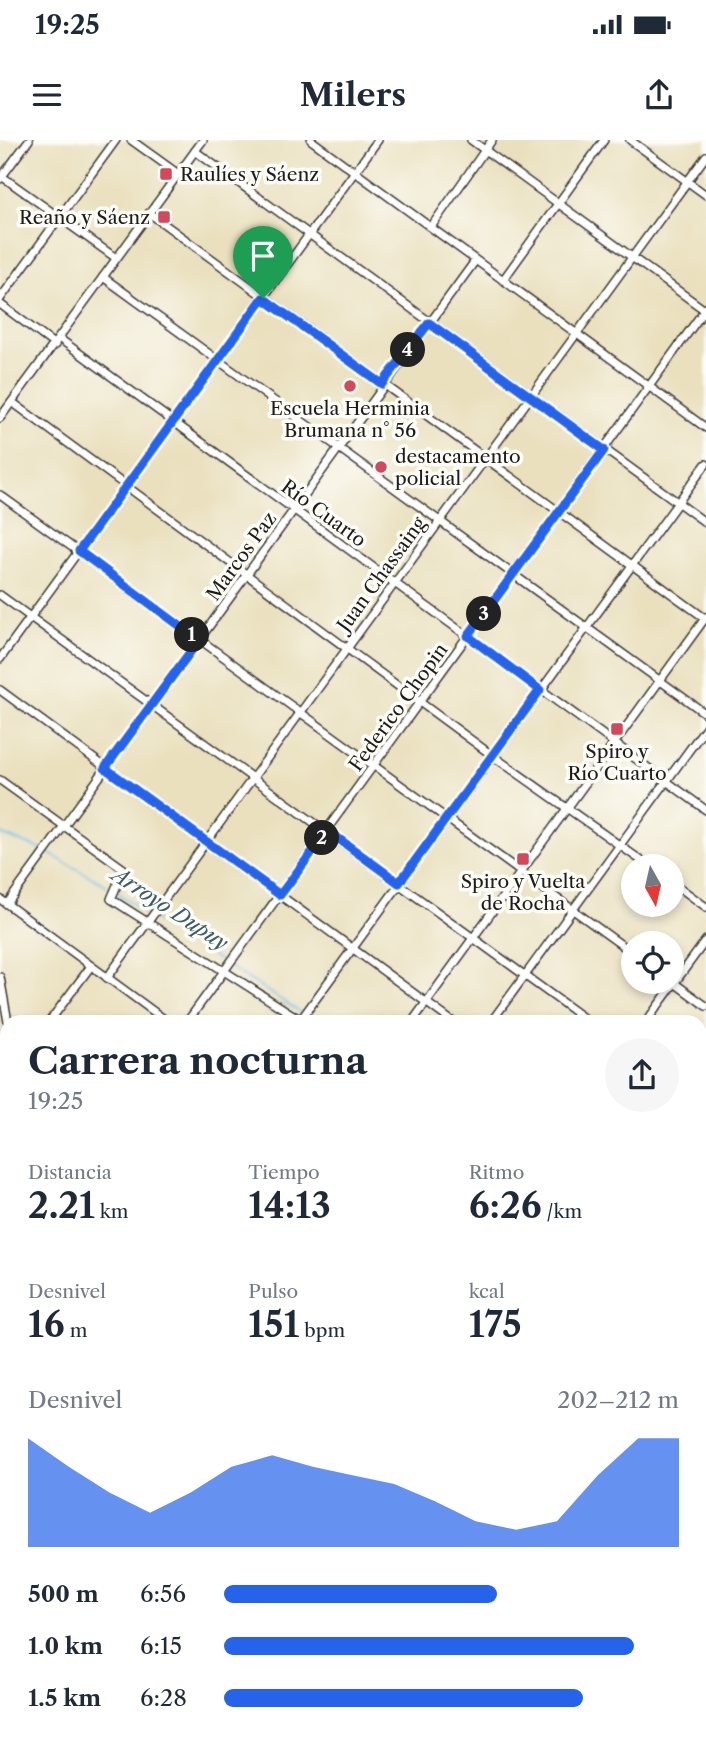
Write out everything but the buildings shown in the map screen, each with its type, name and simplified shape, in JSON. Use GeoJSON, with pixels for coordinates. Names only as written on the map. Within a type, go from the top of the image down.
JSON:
{"type":"FeatureCollection","features":[{"type":"Feature","properties":{"kind":"street"},"geometry":{"type":"LineString","coordinates":[[29,140],[1,178],[116,258]]}},
{"type":"Feature","properties":{"kind":"street"},"geometry":{"type":"LineString","coordinates":[[0,301],[116,140]]}},
{"type":"Feature","properties":{"kind":"street"},"geometry":{"type":"LineString","coordinates":[[131,140],[177,173]]}},
{"type":"Feature","properties":{"kind":"street"},"geometry":{"type":"LineString","coordinates":[[1,414],[57,342],[203,140]]}},
{"type":"Feature","properties":{"kind":"street"},"geometry":{"type":"LineString","coordinates":[[311,140],[706,428]]}},
{"type":"Feature","properties":{"kind":"street"},"geometry":{"type":"LineString","coordinates":[[0,659],[378,140]]}},
{"type":"Feature","properties":{"kind":"street"},"geometry":{"type":"LineString","coordinates":[[471,140],[706,310]]}},
{"type":"Feature","properties":{"kind":"street"},"geometry":{"type":"LineString","coordinates":[[431,227],[492,140]]}},
{"type":"Feature","properties":{"kind":"street"},"geometry":{"type":"LineString","coordinates":[[502,280],[604,140]]}},
{"type":"Feature","properties":{"kind":"street"},"geometry":{"type":"LineString","coordinates":[[630,140],[706,195]]}},
{"type":"Feature","properties":{"kind":"street"},"geometry":{"type":"LineString","coordinates":[[195,151],[706,523]]}},
{"type":"Feature","properties":{"kind":"street","name":"Juan Chassaing"},"geometry":{"type":"LineString","coordinates":[[107,978],[706,156]]}},
{"type":"Feature","properties":{"kind":"street"},"geometry":{"type":"LineString","coordinates":[[149,213],[705,618],[417,1015]]}},
{"type":"Feature","properties":{"kind":"street","name":"Marcos Paz"},"geometry":{"type":"LineString","coordinates":[[4,901],[36,863],[247,575],[382,384],[475,261]]}},
{"type":"Feature","properties":{"kind":"street"},"geometry":{"type":"LineString","coordinates":[[103,277],[706,714]]}},
{"type":"Feature","properties":{"kind":"street","name":"Río Cuarto"},"geometry":{"type":"LineString","coordinates":[[0,301],[172,422],[706,810]]}},
{"type":"Feature","properties":{"kind":"street","name":"Federico Chopin"},"geometry":{"type":"LineString","coordinates":[[192,1015],[706,310]]}},
{"type":"Feature","properties":{"kind":"street"},"geometry":{"type":"LineString","coordinates":[[12,402],[419,703],[632,854]]}},
{"type":"Feature","properties":{"kind":"street"},"geometry":{"type":"LineString","coordinates":[[306,1015],[706,464]]}},
{"type":"Feature","properties":{"kind":"street"},"geometry":{"type":"LineString","coordinates":[[0,495],[621,945]]}},
{"type":"Feature","properties":{"kind":"street"},"geometry":{"type":"LineString","coordinates":[[0,595],[579,1015]]}},
{"type":"Feature","properties":{"kind":"street"},"geometry":{"type":"LineString","coordinates":[[0,690],[444,1015]]}},
{"type":"Feature","properties":{"kind":"street"},"geometry":{"type":"LineString","coordinates":[[496,1015],[706,727]]}},
{"type":"Feature","properties":{"kind":"street"},"geometry":{"type":"LineString","coordinates":[[0,780],[124,869],[111,899],[293,1015]]}},
{"type":"Feature","properties":{"kind":"street"},"geometry":{"type":"LineString","coordinates":[[684,891],[706,907]]}},
{"type":"Feature","properties":{"kind":"street"},"geometry":{"type":"LineString","coordinates":[[4,901],[158,1015]]}},
{"type":"Feature","properties":{"kind":"street"},"geometry":{"type":"LineString","coordinates":[[684,968],[706,940]]}},
{"type":"Feature","properties":{"kind":"street"},"geometry":{"type":"LineString","coordinates":[[54,1015],[91,967]]}},
{"type":"Feature","properties":{"kind":"street"},"geometry":{"type":"LineString","coordinates":[[0,977],[8,1015]]}},
{"type":"Feature","properties":{"kind":"street"},"geometry":{"type":"LineString","coordinates":[[684,990],[706,1006]]}},
{"type":"Feature","properties":{"kind":"street"},"geometry":{"type":"LineString","coordinates":[[651,1015],[665,994]]}},
{"type":"Feature","properties":{"kind":"waterway","name":"Arroyo Dupuy"},"geometry":{"type":"LineString","coordinates":[[0,834],[43,850]]}},
{"type":"Feature","properties":{"kind":"waterway","name":"Arroyo Dupuy"},"geometry":{"type":"LineString","coordinates":[[48,853],[113,889]]}},
{"type":"Feature","properties":{"kind":"waterway","name":"Arroyo Dupuy"},"geometry":{"type":"LineString","coordinates":[[118,893],[150,916]]}},
{"type":"Feature","properties":{"kind":"waterway","name":"Arroyo Dupuy"},"geometry":{"type":"LineString","coordinates":[[155,919],[227,965]]}},
{"type":"Feature","properties":{"kind":"waterway","name":"Arroyo Dupuy"},"geometry":{"type":"LineString","coordinates":[[231,968],[303,1014]]}},
{"type":"Feature","properties":{"kind":"place","name":"Raulíes y Sáenz"},"geometry":{"type":"Point","coordinates":[166,174]}},
{"type":"Feature","properties":{"kind":"place","name":"Reaño y Sáenz"},"geometry":{"type":"Point","coordinates":[164,217]}},
{"type":"Feature","properties":{"kind":"place","name":"Escuela Herminia Brumana n° 56"},"geometry":{"type":"Point","coordinates":[350,386]}},
{"type":"Feature","properties":{"kind":"place","name":"destacamento policial"},"geometry":{"type":"Point","coordinates":[381,467]}},
{"type":"Feature","properties":{"kind":"place","name":"Spiro y Río Cuarto"},"geometry":{"type":"Point","coordinates":[617,729]}},
{"type":"Feature","properties":{"kind":"place","name":"Spiro y Vuelta de Rocha"},"geometry":{"type":"Point","coordinates":[523,859]}},
{"type":"Feature","properties":{"kind":"route"},"geometry":{"type":"LineString","coordinates":[[263,298],[382,384],[429,323],[604,450],[468,636],[540,690],[399,883],[328,831],[280,895],[105,768],[199,640],[79,551],[263,298]]}}]}
